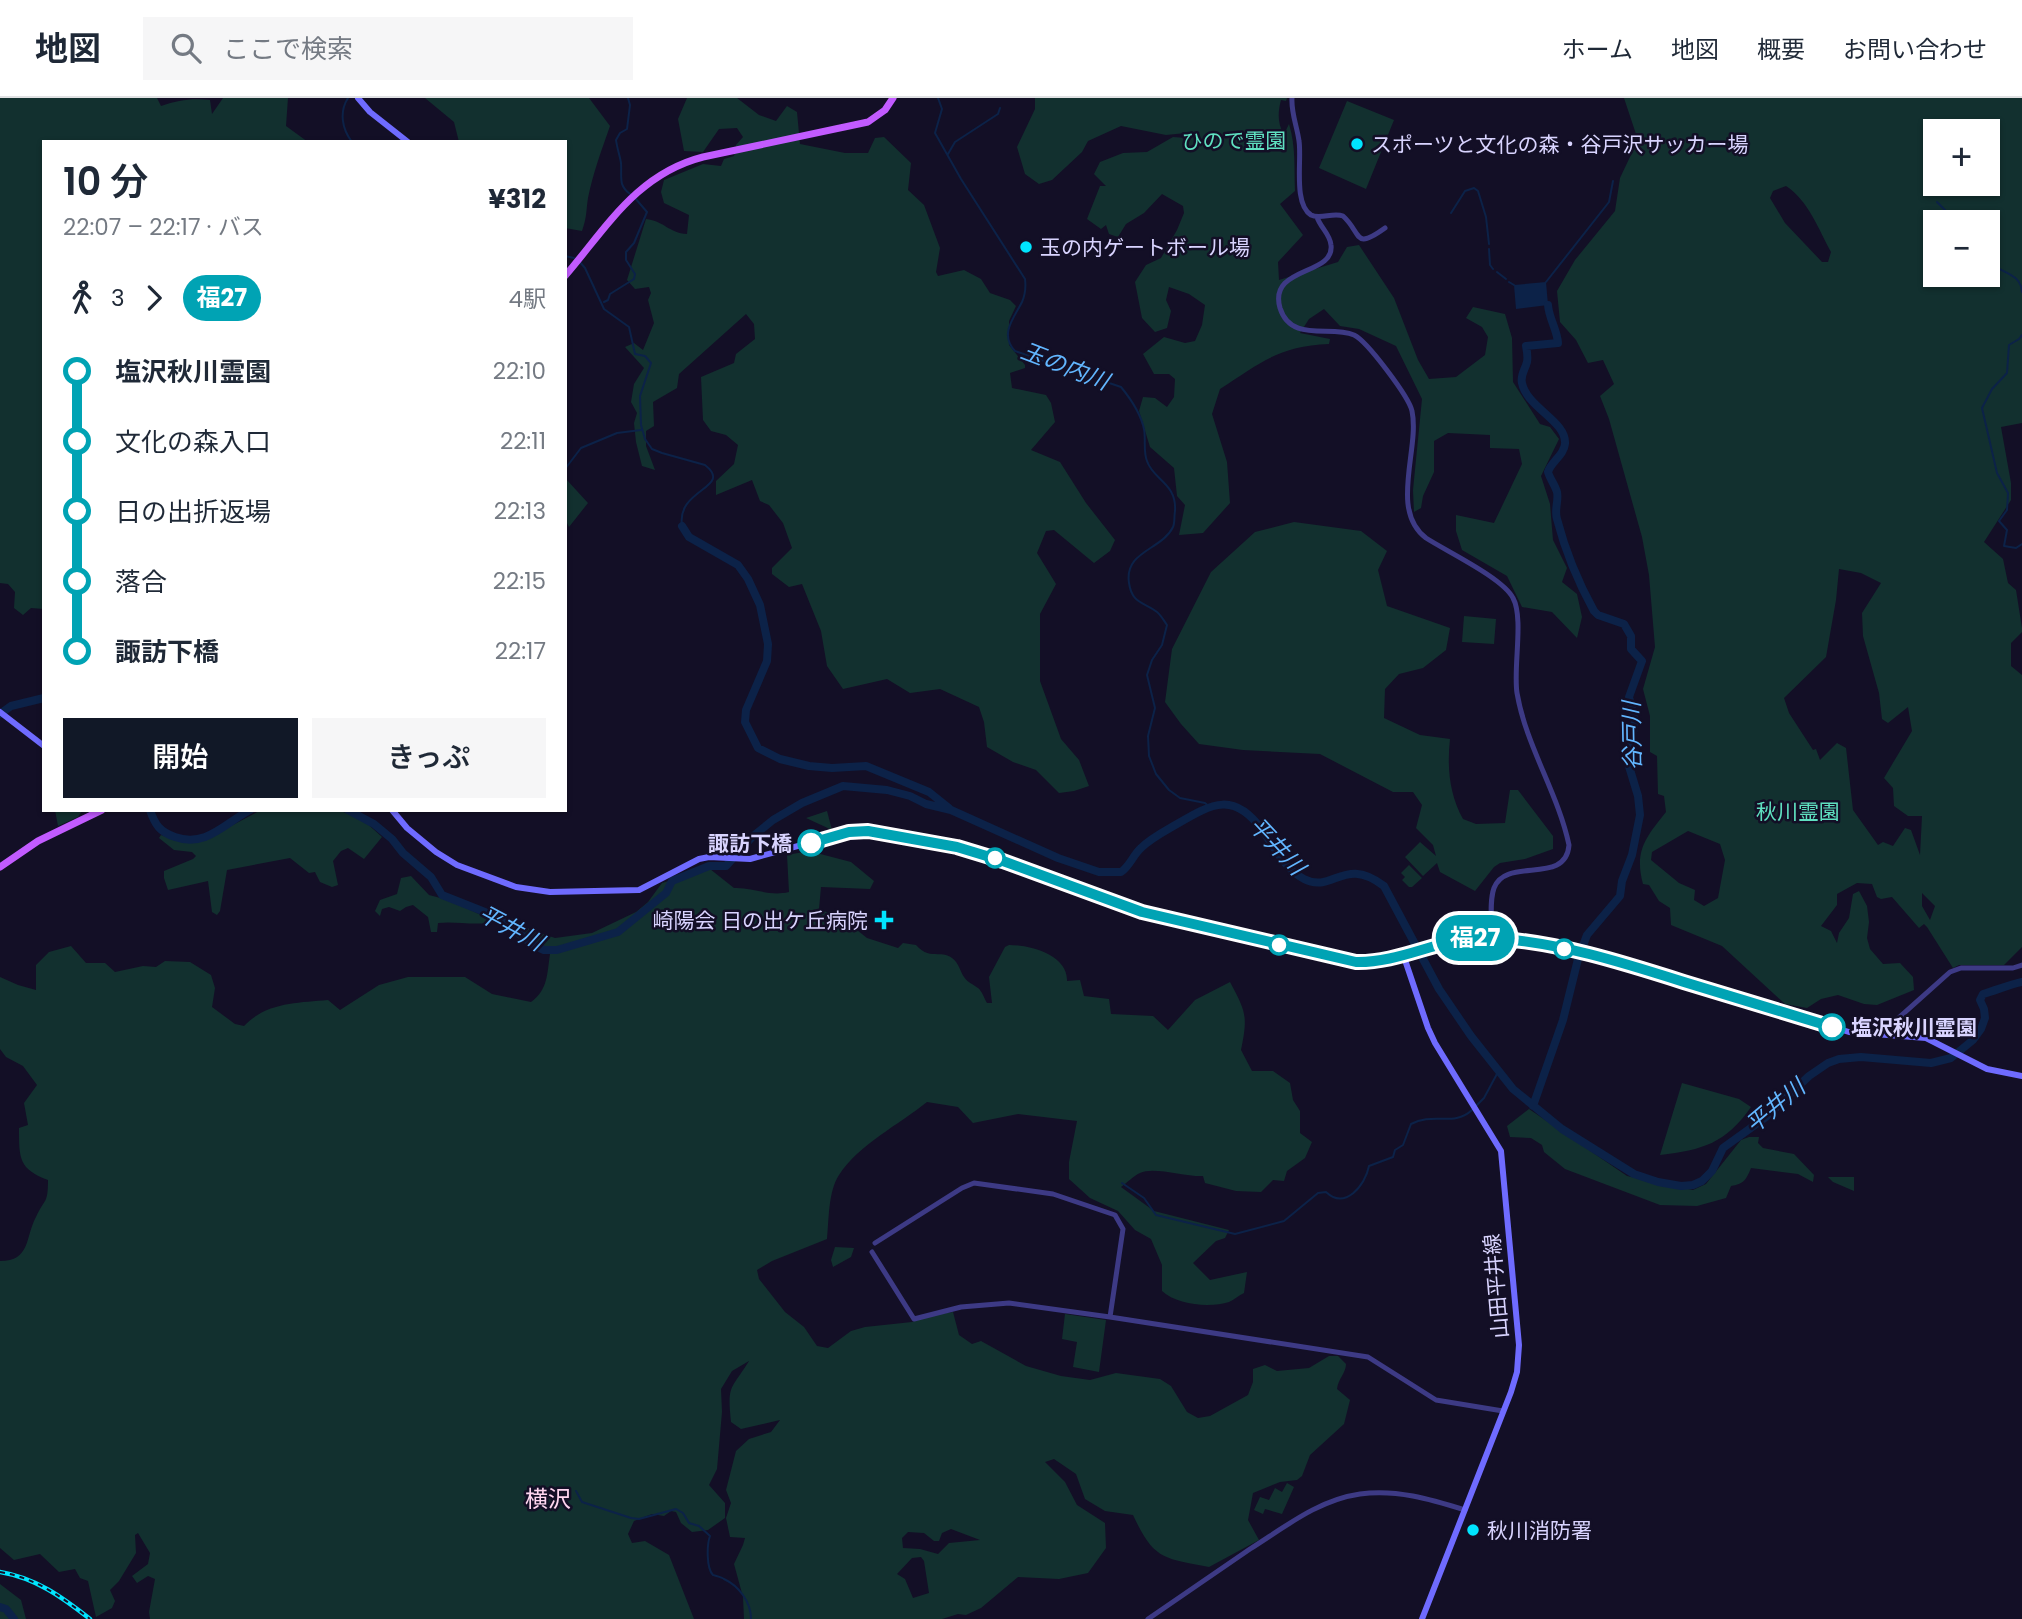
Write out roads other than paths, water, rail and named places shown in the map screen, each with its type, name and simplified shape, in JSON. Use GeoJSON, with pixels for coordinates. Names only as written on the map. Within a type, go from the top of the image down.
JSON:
{"type":"FeatureCollection","features":[{"type":"Feature","properties":{"kind":"main road"},"geometry":{"type":"LineString","coordinates":[[358,98],[370,112],[405,140]]}},
{"type":"Feature","properties":{"kind":"main road"},"geometry":{"type":"LineString","coordinates":[[567,274],[633,197],[663,172],[685,162],[868,122],[885,110],[892,98]]}},
{"type":"Feature","properties":{"kind":"main road"},"geometry":{"type":"LineString","coordinates":[[0,712],[42,744]]}},
{"type":"Feature","properties":{"kind":"main road"},"geometry":{"type":"LineString","coordinates":[[394,812],[407,828],[453,863],[504,884],[534,891],[567,893],[635,891],[655,884],[691,862],[715,857],[758,857],[842,834],[857,831],[877,832],[976,852],[1115,903],[1190,924],[1356,962],[1377,962],[1406,956],[1457,939],[1492,938],[1585,952],[1839,1029],[1861,1034],[1926,1038],[1987,1069],[2022,1076]]}},
{"type":"Feature","properties":{"kind":"main road"},"geometry":{"type":"LineString","coordinates":[[0,867],[87,813]]}},
{"type":"Feature","properties":{"kind":"main road","name":"山田平井線"},"geometry":{"type":"LineString","coordinates":[[1406,956],[1435,1044],[1498,1145],[1503,1158],[1520,1345],[1517,1372],[1422,1619]]}},
{"type":"Feature","properties":{"kind":"street"},"geometry":{"type":"LineString","coordinates":[[1292,98],[1292,113],[1300,145],[1301,195],[1307,212],[1317,216],[1343,215],[1354,233],[1363,238],[1369,238],[1385,228]]}},
{"type":"Feature","properties":{"kind":"street"},"geometry":{"type":"LineString","coordinates":[[1317,216],[1331,242],[1331,254],[1323,263],[1285,283],[1280,292],[1280,310],[1292,326],[1306,331],[1347,333],[1359,338],[1403,391],[1412,413],[1407,503],[1410,520],[1426,538],[1497,582],[1509,592],[1515,603],[1516,677],[1520,706],[1569,845],[1566,857],[1559,864],[1511,873],[1497,883],[1492,895],[1492,938]]}},
{"type":"Feature","properties":{"kind":"street"},"geometry":{"type":"LineString","coordinates":[[1891,1035],[1894,1022],[1936,983],[1956,969],[2013,968],[2022,965]]}},
{"type":"Feature","properties":{"kind":"street"},"geometry":{"type":"LineString","coordinates":[[875,1243],[969,1184],[982,1183],[1053,1194],[1115,1215],[1121,1224],[1123,1229],[1110,1317]]}},
{"type":"Feature","properties":{"kind":"street"},"geometry":{"type":"LineString","coordinates":[[872,1252],[914,1320],[961,1307],[1020,1302],[1368,1357],[1436,1399],[1503,1411]]}},
{"type":"Feature","properties":{"kind":"street"},"geometry":{"type":"LineString","coordinates":[[1148,1619],[1283,1528],[1326,1503],[1359,1495],[1386,1493],[1425,1498],[1465,1510]]}},
{"type":"Feature","properties":{"kind":"water"},"geometry":{"type":"Polygon","coordinates":[[[1546,282],[1548,305],[1516,309],[1514,285],[1546,282]]]}},
{"type":"Feature","properties":{"kind":"waterway"},"geometry":{"type":"LineString","coordinates":[[348,98],[343,109],[343,120],[351,140]]}},
{"type":"Feature","properties":{"kind":"waterway"},"geometry":{"type":"LineString","coordinates":[[628,98],[630,105],[627,129],[620,133],[616,140],[622,184],[630,194]]}},
{"type":"Feature","properties":{"kind":"waterway","name":"玉の内川"},"geometry":{"type":"LineString","coordinates":[[938,98],[942,109],[935,133],[1025,279],[1023,299],[1008,332],[1010,345],[1015,351],[1121,387],[1143,424],[1147,461],[1172,494],[1175,502],[1173,527],[1168,535],[1138,557],[1129,572],[1133,595],[1139,602],[1158,613],[1167,625],[1162,645],[1152,660],[1147,675],[1155,708],[1148,736],[1149,756],[1156,774],[1169,790],[1180,798],[1205,803],[1210,807]]}},
{"type":"Feature","properties":{"kind":"waterway"},"geometry":{"type":"LineString","coordinates":[[948,154],[955,142],[998,114],[1000,108]]}},
{"type":"Feature","properties":{"kind":"waterway"},"geometry":{"type":"LineString","coordinates":[[1546,282],[1609,202],[1613,181]]}},
{"type":"Feature","properties":{"kind":"waterway"},"geometry":{"type":"LineString","coordinates":[[1451,213],[1465,191],[1474,188],[1478,191],[1486,217],[1489,244]]}},
{"type":"Feature","properties":{"kind":"waterway"},"geometry":{"type":"LineString","coordinates":[[604,302],[610,294],[634,279],[635,274],[626,260],[626,252],[634,243],[647,212],[635,198]]}},
{"type":"Feature","properties":{"kind":"waterway"},"geometry":{"type":"LineString","coordinates":[[1937,202],[1945,210]]}},
{"type":"Feature","properties":{"kind":"waterway"},"geometry":{"type":"LineString","coordinates":[[1489,249],[1490,265],[1493,269]]}},
{"type":"Feature","properties":{"kind":"waterway"},"geometry":{"type":"LineString","coordinates":[[567,256],[574,258]]}},
{"type":"Feature","properties":{"kind":"waterway"},"geometry":{"type":"LineString","coordinates":[[579,261],[604,309],[629,327],[635,354],[645,356],[651,363],[640,396],[641,425],[645,439],[652,449],[705,465],[712,473],[713,479],[709,484],[687,504],[682,513],[682,526]]}},
{"type":"Feature","properties":{"kind":"waterway"},"geometry":{"type":"LineString","coordinates":[[2000,270],[2018,281],[2022,292]]}},
{"type":"Feature","properties":{"kind":"waterway"},"geometry":{"type":"LineString","coordinates":[[1497,272],[1506,279]]}},
{"type":"Feature","properties":{"kind":"waterway"},"geometry":{"type":"LineString","coordinates":[[1509,282],[1514,285]]}},
{"type":"Feature","properties":{"kind":"waterway","name":"谷戸川"},"geometry":{"type":"LineString","coordinates":[[1533,1106],[1563,1020],[1578,959],[1587,935],[1620,896],[1640,815],[1638,796],[1628,763],[1635,720],[1629,697],[1642,661],[1631,649],[1631,636],[1624,624],[1598,615],[1577,577],[1560,531],[1556,516],[1557,492],[1548,472],[1564,448],[1564,436],[1554,421],[1531,400],[1522,383],[1527,360],[1526,346],[1558,343],[1548,305]]}},
{"type":"Feature","properties":{"kind":"waterway"},"geometry":{"type":"LineString","coordinates":[[2022,335],[2009,345],[2007,373],[1992,389],[1982,408],[1997,473],[2008,493],[2007,510],[1999,521],[2007,530],[2004,546],[2016,548],[2022,544]]}},
{"type":"Feature","properties":{"kind":"waterway"},"geometry":{"type":"LineString","coordinates":[[567,466],[581,448],[617,433],[641,430]]}},
{"type":"Feature","properties":{"kind":"waterway"},"geometry":{"type":"LineString","coordinates":[[682,526],[689,537],[738,565],[760,605],[768,644],[767,661],[746,710],[745,722],[758,748],[780,759],[809,766],[866,766],[929,792],[949,808]]}},
{"type":"Feature","properties":{"kind":"waterway","name":"平井川"},"geometry":{"type":"LineString","coordinates":[[0,714],[11,706],[42,698]]}},
{"type":"Feature","properties":{"kind":"waterway","name":"平井川"},"geometry":{"type":"LineString","coordinates":[[352,812],[374,824],[392,839],[403,853],[431,877],[442,895],[495,916],[518,931],[531,944],[544,950],[557,950],[618,932],[666,893],[672,881],[709,866],[726,866],[752,837],[773,820],[802,803],[843,786],[887,790],[910,796],[926,804],[951,810],[1058,858],[1099,872],[1121,872],[1141,848],[1163,832],[1212,806],[1233,806],[1252,818],[1286,864],[1304,879],[1323,882],[1349,874],[1359,874],[1384,886],[1439,989],[1471,1036],[1513,1089],[1562,1129],[1634,1174],[1681,1186],[1702,1181],[1712,1171],[1723,1148],[1766,1117],[1809,1076],[1828,1063],[1861,1057],[1931,1063],[1951,1058],[1973,1040],[1981,1029],[1985,1018],[1980,1000],[1983,994],[2022,982]]}},
{"type":"Feature","properties":{"kind":"waterway","name":"平井川"},"geometry":{"type":"LineString","coordinates":[[151,812],[162,830],[186,840],[206,837],[247,812]]}},
{"type":"Feature","properties":{"kind":"waterway"},"geometry":{"type":"LineString","coordinates":[[1476,1106],[1484,1098],[1498,1072]]}},
{"type":"Feature","properties":{"kind":"waterway"},"geometry":{"type":"LineString","coordinates":[[1122,1183],[1144,1198],[1156,1215],[1235,1234],[1284,1221],[1318,1193],[1347,1197],[1359,1188],[1369,1166],[1393,1157],[1395,1150],[1403,1145],[1411,1124],[1427,1119],[1458,1118],[1472,1110]]}},
{"type":"Feature","properties":{"kind":"waterway"},"geometry":{"type":"LineString","coordinates":[[576,1491],[582,1502],[631,1518],[639,1519],[676,1509],[683,1513],[689,1523],[699,1526],[710,1536],[708,1556],[711,1572],[739,1590],[749,1607],[751,1619]]}},
{"type":"Feature","properties":{"kind":"waterway"},"geometry":{"type":"LineString","coordinates":[[0,1607],[6,1609],[14,1619]]}},
{"type":"Feature","properties":{"kind":"railway"},"geometry":{"type":"LineString","coordinates":[[0,1572],[37,1584],[59,1596],[90,1619]]}},
{"type":"Feature","properties":{"kind":"place","name":"スポーツと文化の森・谷戸沢サッカー場"},"geometry":{"type":"Point","coordinates":[1357,144]}},
{"type":"Feature","properties":{"kind":"place","name":"玉の内ゲートボール場"},"geometry":{"type":"Point","coordinates":[1026,247]}},
{"type":"Feature","properties":{"kind":"place","name":"諏訪下橋"},"geometry":{"type":"Point","coordinates":[811,843]}},
{"type":"Feature","properties":{"kind":"place","name":"崎陽会 日の出ケ丘病院"},"geometry":{"type":"Point","coordinates":[884,920]}},
{"type":"Feature","properties":{"kind":"place","name":"塩沢秋川霊園"},"geometry":{"type":"Point","coordinates":[1832,1027]}},
{"type":"Feature","properties":{"kind":"place","name":"秋川消防署"},"geometry":{"type":"Point","coordinates":[1473,1530]}},
{"type":"Feature","properties":{"kind":"district","name":"横沢"},"geometry":{"type":"Point","coordinates":[548,1499]}},
{"type":"Feature","properties":{"kind":"park label","name":"ひので霊園"},"geometry":{"type":"Point","coordinates":[1234,140]}},
{"type":"Feature","properties":{"kind":"park label","name":"秋川霊園"},"geometry":{"type":"Point","coordinates":[1798,811]}}]}
